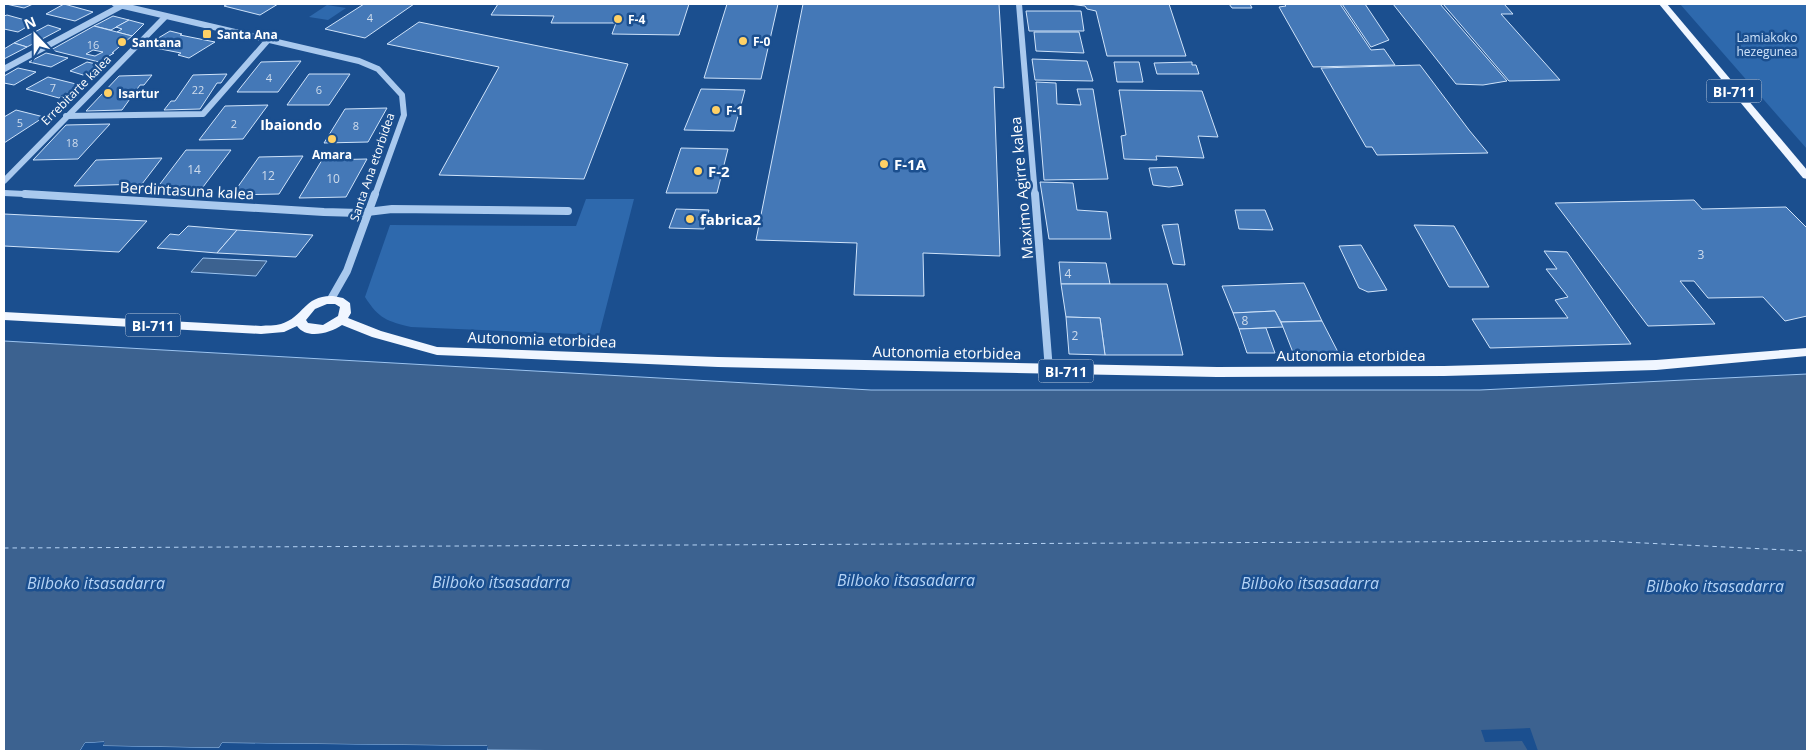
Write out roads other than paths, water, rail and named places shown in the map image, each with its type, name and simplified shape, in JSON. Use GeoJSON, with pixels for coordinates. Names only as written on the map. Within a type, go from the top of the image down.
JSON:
{"type":"FeatureCollection","features":[{"type":"Feature","properties":{"kind":"main road","name":"BI-711"},"geometry":{"type":"LineString","coordinates":[[1663,4],[1807,176]]}},
{"type":"Feature","properties":{"kind":"main road","name":"BI-711"},"geometry":{"type":"LineString","coordinates":[[4,316],[261,330],[284,328],[300,319],[311,306],[331,299]]}},
{"type":"Feature","properties":{"kind":"main road"},"geometry":{"type":"LineString","coordinates":[[300,319],[303,326],[311,330],[330,327],[341,320],[347,310],[346,306],[338,300],[331,299]]}},
{"type":"Feature","properties":{"kind":"main road","name":"Autonomia etorbidea"},"geometry":{"type":"LineString","coordinates":[[341,320],[387,338],[398,338],[436,351],[718,362],[1049,370],[1444,371],[1656,365],[1802,353]]}},
{"type":"Feature","properties":{"kind":"street"},"geometry":{"type":"LineString","coordinates":[[114,4],[166,17]]}},
{"type":"Feature","properties":{"kind":"street","name":"Maximo Agirre kalea"},"geometry":{"type":"LineString","coordinates":[[1019,4],[1049,370]]}},
{"type":"Feature","properties":{"kind":"street"},"geometry":{"type":"LineString","coordinates":[[4,69],[124,5]]}},
{"type":"Feature","properties":{"kind":"street","name":"Santa Ana etorbidea"},"geometry":{"type":"LineString","coordinates":[[166,17],[365,64],[378,69],[402,95],[404,115],[347,271],[331,299]]}},
{"type":"Feature","properties":{"kind":"street","name":"Errebitarte kalea"},"geometry":{"type":"LineString","coordinates":[[4,181],[66,116],[166,17]]}},
{"type":"Feature","properties":{"kind":"street"},"geometry":{"type":"LineString","coordinates":[[66,116],[203,114],[268,40]]}},
{"type":"Feature","properties":{"kind":"street","name":"Berdintasuna kalea"},"geometry":{"type":"LineString","coordinates":[[4,193],[317,212],[369,212],[392,209],[568,211]]}},
{"type":"Feature","properties":{"kind":"water"},"geometry":{"type":"Polygon","coordinates":[[[203,258],[267,261],[256,276],[191,272],[203,258]]]}},
{"type":"Feature","properties":{"kind":"water","name":"Bilboko itsasadarra"},"geometry":{"type":"Polygon","coordinates":[[[4,341],[871,390],[1480,390],[1807,374],[1807,751],[603,751],[487,750],[487,746],[222,743],[219,748],[103,746],[104,742],[85,743],[80,751],[4,751],[4,341]]]}},
{"type":"Feature","properties":{"kind":"place","name":"F-4"},"geometry":{"type":"Point","coordinates":[618,19]}},
{"type":"Feature","properties":{"kind":"place","name":"Santa Ana"},"geometry":{"type":"Point","coordinates":[207,34]}},
{"type":"Feature","properties":{"kind":"place","name":"F-0"},"geometry":{"type":"Point","coordinates":[743,41]}},
{"type":"Feature","properties":{"kind":"place","name":"Santana"},"geometry":{"type":"Point","coordinates":[122,42]}},
{"type":"Feature","properties":{"kind":"place","name":"Isartur"},"geometry":{"type":"Point","coordinates":[108,93]}},
{"type":"Feature","properties":{"kind":"place","name":"F-1"},"geometry":{"type":"Point","coordinates":[716,110]}},
{"type":"Feature","properties":{"kind":"place","name":"Amara"},"geometry":{"type":"Point","coordinates":[332,139]}},
{"type":"Feature","properties":{"kind":"place","name":"F-1A"},"geometry":{"type":"Point","coordinates":[884,164]}},
{"type":"Feature","properties":{"kind":"place","name":"F-2"},"geometry":{"type":"Point","coordinates":[698,171]}},
{"type":"Feature","properties":{"kind":"place","name":"fabrica2"},"geometry":{"type":"Point","coordinates":[690,219]}},
{"type":"Feature","properties":{"kind":"district","name":"Ibaiondo"},"geometry":{"type":"Point","coordinates":[291,124]}},
{"type":"Feature","properties":{"kind":"park label","name":"Lamiakoko hezegunea"},"geometry":{"type":"Point","coordinates":[1767,44]}}]}
